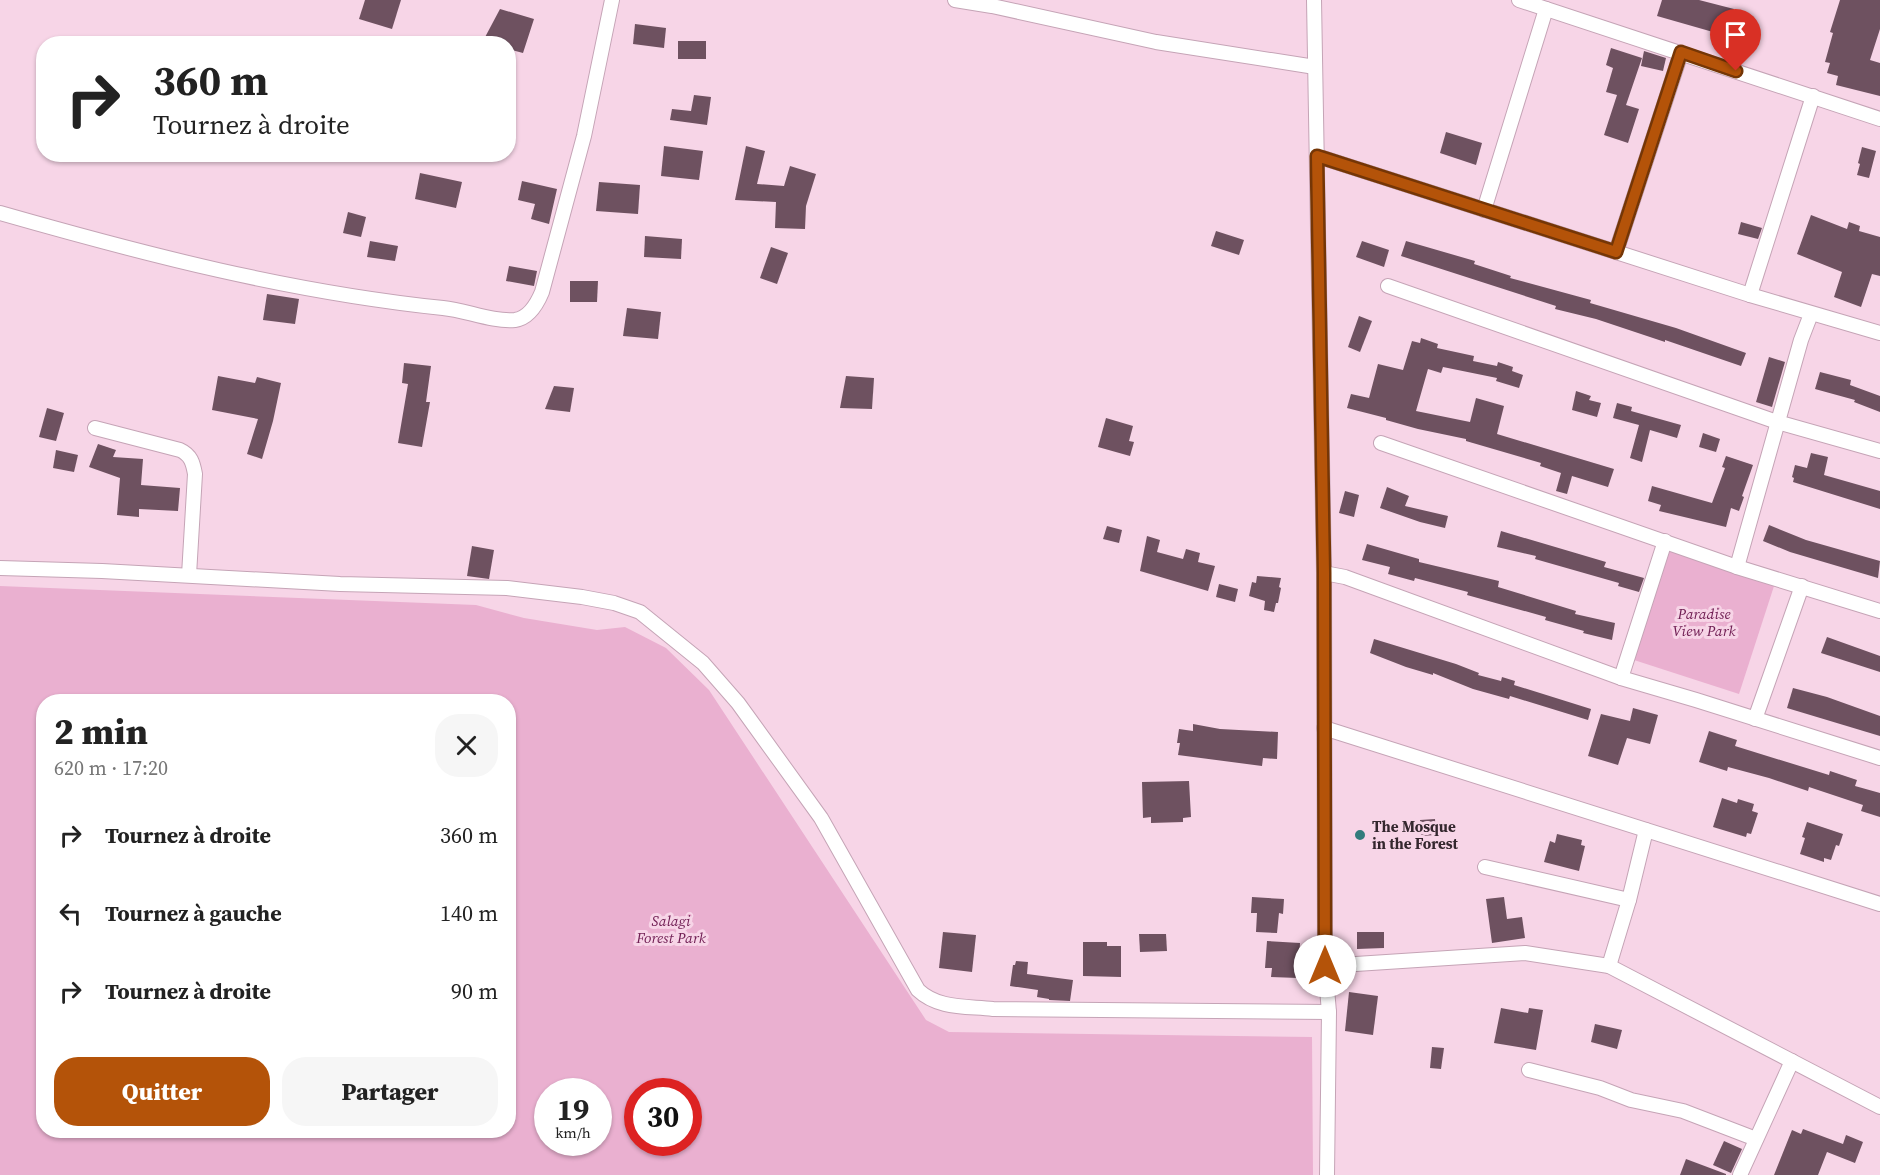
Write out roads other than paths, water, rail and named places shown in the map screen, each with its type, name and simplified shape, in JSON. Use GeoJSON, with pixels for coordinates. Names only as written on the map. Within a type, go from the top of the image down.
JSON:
{"type":"FeatureCollection","features":[{"type":"Feature","properties":{"kind":"street"},"geometry":{"type":"LineString","coordinates":[[0,213],[150,255],[242,276],[401,304],[447,308],[487,317],[515,320],[523,317],[537,304],[542,292],[584,136],[612,0]]}},
{"type":"Feature","properties":{"kind":"street"},"geometry":{"type":"LineString","coordinates":[[955,0],[1156,42],[1315,67]]}},
{"type":"Feature","properties":{"kind":"street"},"geometry":{"type":"LineString","coordinates":[[1314,0],[1324,573],[1325,966],[1329,1012],[1326,1175]]}},
{"type":"Feature","properties":{"kind":"street"},"geometry":{"type":"LineString","coordinates":[[1519,0],[1880,119]]}},
{"type":"Feature","properties":{"kind":"street"},"geometry":{"type":"LineString","coordinates":[[1484,210],[1546,9]]}},
{"type":"Feature","properties":{"kind":"street"},"geometry":{"type":"LineString","coordinates":[[1616,252],[1681,52]]}},
{"type":"Feature","properties":{"kind":"street"},"geometry":{"type":"LineString","coordinates":[[1750,295],[1813,96]]}},
{"type":"Feature","properties":{"kind":"street"},"geometry":{"type":"LineString","coordinates":[[1317,156],[1750,295],[1880,333]]}},
{"type":"Feature","properties":{"kind":"street"},"geometry":{"type":"LineString","coordinates":[[1388,286],[1777,422],[1880,451]]}},
{"type":"Feature","properties":{"kind":"street"},"geometry":{"type":"LineString","coordinates":[[1737,567],[1777,422],[1811,314]]}},
{"type":"Feature","properties":{"kind":"street"},"geometry":{"type":"LineString","coordinates":[[95,429],[180,450],[187,453],[191,459],[195,474],[189,575]]}},
{"type":"Feature","properties":{"kind":"street"},"geometry":{"type":"LineString","coordinates":[[1381,444],[1737,567],[1880,611]]}},
{"type":"Feature","properties":{"kind":"street"},"geometry":{"type":"LineString","coordinates":[[1621,678],[1665,541]]}},
{"type":"Feature","properties":{"kind":"street"},"geometry":{"type":"LineString","coordinates":[[0,568],[189,575],[340,584],[507,588],[614,603],[640,612],[703,663],[738,703],[821,818],[918,990],[928,999],[940,1004],[993,1009],[1329,1012]]}},
{"type":"Feature","properties":{"kind":"street"},"geometry":{"type":"LineString","coordinates":[[1324,573],[1345,577],[1621,678],[1880,758]]}},
{"type":"Feature","properties":{"kind":"street"},"geometry":{"type":"LineString","coordinates":[[1755,719],[1802,586]]}},
{"type":"Feature","properties":{"kind":"street"},"geometry":{"type":"LineString","coordinates":[[1324,728],[1880,904]]}},
{"type":"Feature","properties":{"kind":"street"},"geometry":{"type":"LineString","coordinates":[[1609,966],[1629,900],[1646,830]]}},
{"type":"Feature","properties":{"kind":"street"},"geometry":{"type":"LineString","coordinates":[[1485,867],[1629,900]]}},
{"type":"Feature","properties":{"kind":"street"},"geometry":{"type":"LineString","coordinates":[[1325,966],[1525,953],[1609,966],[1880,1107]]}},
{"type":"Feature","properties":{"kind":"street"},"geometry":{"type":"LineString","coordinates":[[1740,1175],[1792,1062]]}},
{"type":"Feature","properties":{"kind":"street"},"geometry":{"type":"LineString","coordinates":[[1529,1070],[1600,1088],[1631,1100],[1683,1111],[1756,1139]]}},
{"type":"Feature","properties":{"kind":"place","name":"The Mosque in the Forest"},"geometry":{"type":"Point","coordinates":[1360,835]}},
{"type":"Feature","properties":{"kind":"park label","name":"Paradise View Park"},"geometry":{"type":"Point","coordinates":[1704,622]}},
{"type":"Feature","properties":{"kind":"park label","name":"Salagi Forest Park"},"geometry":{"type":"Point","coordinates":[671,928]}}]}
